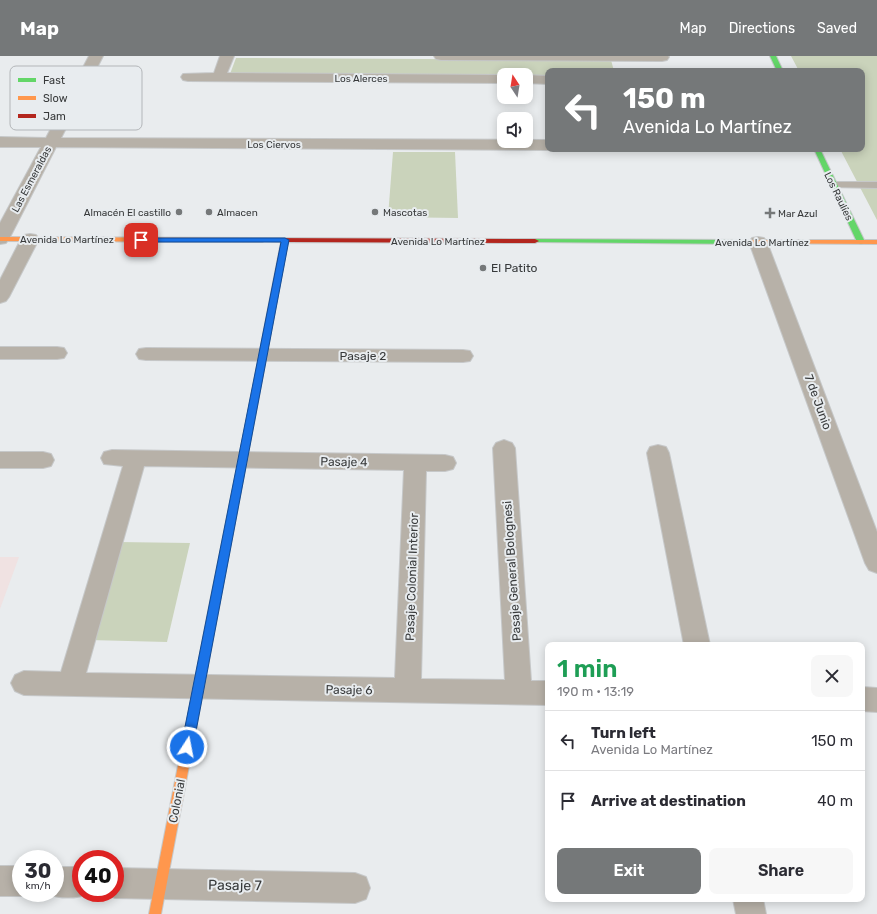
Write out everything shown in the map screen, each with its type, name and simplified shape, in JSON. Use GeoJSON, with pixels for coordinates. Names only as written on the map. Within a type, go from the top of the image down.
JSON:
{"type":"FeatureCollection","features":[{"type":"Feature","properties":{"kind":"street","name":"Las Esmeraldas"},"geometry":{"type":"LineString","coordinates":[[91,66],[96,56]]}},
{"type":"Feature","properties":{"kind":"street"},"geometry":{"type":"LineString","coordinates":[[219,77],[227,56]]}},
{"type":"Feature","properties":{"kind":"street"},"geometry":{"type":"LineString","coordinates":[[441,56],[662,57]]}},
{"type":"Feature","properties":{"kind":"street"},"geometry":{"type":"LineString","coordinates":[[773,56],[779,68]]}},
{"type":"Feature","properties":{"kind":"street"},"geometry":{"type":"LineString","coordinates":[[629,57],[631,68]]}},
{"type":"Feature","properties":{"kind":"street","name":"Los Alerces"},"geometry":{"type":"LineString","coordinates":[[188,77],[497,79]]}},
{"type":"Feature","properties":{"kind":"street"},"geometry":{"type":"LineString","coordinates":[[533,79],[545,80]]}},
{"type":"Feature","properties":{"kind":"street","name":"Las Esmeraldas"},"geometry":{"type":"LineString","coordinates":[[0,239],[58,130]]}},
{"type":"Feature","properties":{"kind":"street","name":"Los Ciervos"},"geometry":{"type":"LineString","coordinates":[[0,142],[545,145]]}},
{"type":"Feature","properties":{"kind":"street","name":"Los Raulíes"},"geometry":{"type":"LineString","coordinates":[[818,152],[861,242]]}},
{"type":"Feature","properties":{"kind":"street","name":"Avenida Lo Martínez"},"geometry":{"type":"LineString","coordinates":[[0,239],[877,242]]}},
{"type":"Feature","properties":{"kind":"street"},"geometry":{"type":"LineString","coordinates":[[0,297],[30,239]]}},
{"type":"Feature","properties":{"kind":"street","name":"Colonial"},"geometry":{"type":"LineString","coordinates":[[155,914],[285,240]]}},
{"type":"Feature","properties":{"kind":"street","name":"7 de Junio"},"geometry":{"type":"LineString","coordinates":[[758,242],[877,563]]}},
{"type":"Feature","properties":{"kind":"street"},"geometry":{"type":"LineString","coordinates":[[0,353],[57,353]]}},
{"type":"Feature","properties":{"kind":"street","name":"Pasaje 2"},"geometry":{"type":"LineString","coordinates":[[146,354],[463,356]]}},
{"type":"Feature","properties":{"kind":"street","name":"Pasaje General Bolognesi"},"geometry":{"type":"LineString","coordinates":[[504,448],[509,693]]}},
{"type":"Feature","properties":{"kind":"street"},"geometry":{"type":"LineString","coordinates":[[658,453],[696,642]]}},
{"type":"Feature","properties":{"kind":"street","name":"Pasaje 4"},"geometry":{"type":"LineString","coordinates":[[112,458],[445,463]]}},
{"type":"Feature","properties":{"kind":"street"},"geometry":{"type":"LineString","coordinates":[[70,684],[136,458]]}},
{"type":"Feature","properties":{"kind":"street"},"geometry":{"type":"LineString","coordinates":[[0,460],[43,460]]}},
{"type":"Feature","properties":{"kind":"street","name":"Pasaje Colonial Interior"},"geometry":{"type":"LineString","coordinates":[[408,691],[415,463]]}},
{"type":"Feature","properties":{"kind":"street","name":"Pasaje 6"},"geometry":{"type":"LineString","coordinates":[[24,683],[545,693]]}},
{"type":"Feature","properties":{"kind":"street"},"geometry":{"type":"LineString","coordinates":[[865,699],[877,700]]}},
{"type":"Feature","properties":{"kind":"street"},"geometry":{"type":"LineString","coordinates":[[0,881],[12,881]]}},
{"type":"Feature","properties":{"kind":"street","name":"Pasaje 7"},"geometry":{"type":"LineString","coordinates":[[124,883],[355,888]]}},
{"type":"Feature","properties":{"kind":"street"},"geometry":{"type":"LineString","coordinates":[[749,902],[751,914]]}},
{"type":"Feature","properties":{"kind":"lane"},"geometry":{"type":"LineString","coordinates":[[834,185],[877,185]]}},
{"type":"Feature","properties":{"kind":"shaded area"},"geometry":{"type":"Polygon","coordinates":[[[0,557],[19,557],[0,609],[0,557]]]}},
{"type":"Feature","properties":{"kind":"green space"},"geometry":{"type":"Polygon","coordinates":[[[791,56],[877,56],[877,220],[842,152],[865,152],[865,68],[797,68],[791,56]]]}},
{"type":"Feature","properties":{"kind":"green space"},"geometry":{"type":"Polygon","coordinates":[[[236,58],[611,60],[613,68],[545,68],[545,76],[533,76],[533,68],[497,68],[497,76],[230,74],[236,58]]]}},
{"type":"Feature","properties":{"kind":"green space"},"geometry":{"type":"Polygon","coordinates":[[[393,152],[455,152],[458,218],[388,217],[393,152]]]}},
{"type":"Feature","properties":{"kind":"green space"},"geometry":{"type":"Polygon","coordinates":[[[118,542],[190,543],[167,642],[89,640],[118,542]]]}},
{"type":"Feature","properties":{"kind":"traffic: fast"},"geometry":{"type":"LineString","coordinates":[[773,56],[779,68]]}},
{"type":"Feature","properties":{"kind":"traffic: fast"},"geometry":{"type":"LineString","coordinates":[[818,152],[861,242]]}},
{"type":"Feature","properties":{"kind":"traffic: fast"},"geometry":{"type":"LineString","coordinates":[[535,241],[740,242]]}},
{"type":"Feature","properties":{"kind":"traffic: fast"},"geometry":{"type":"LineString","coordinates":[[215,602],[252,412]]}},
{"type":"Feature","properties":{"kind":"traffic: slow"},"geometry":{"type":"LineString","coordinates":[[0,239],[262,240]]}},
{"type":"Feature","properties":{"kind":"traffic: slow"},"geometry":{"type":"LineString","coordinates":[[740,242],[877,242]]}},
{"type":"Feature","properties":{"kind":"traffic: slow"},"geometry":{"type":"LineString","coordinates":[[155,914],[215,602]]}},
{"type":"Feature","properties":{"kind":"traffic: jam"},"geometry":{"type":"LineString","coordinates":[[262,240],[535,241]]}},
{"type":"Feature","properties":{"kind":"traffic: jam"},"geometry":{"type":"LineString","coordinates":[[252,412],[285,240]]}},
{"type":"Feature","properties":{"kind":"place","name":"Almacén El castillo"},"geometry":{"type":"Point","coordinates":[179,212]}},
{"type":"Feature","properties":{"kind":"place","name":"Almacen"},"geometry":{"type":"Point","coordinates":[209,212]}},
{"type":"Feature","properties":{"kind":"place","name":"Mascotas"},"geometry":{"type":"Point","coordinates":[375,212]}},
{"type":"Feature","properties":{"kind":"place","name":"Mar Azul"},"geometry":{"type":"Point","coordinates":[770,213]}},
{"type":"Feature","properties":{"kind":"place","name":"El Patito"},"geometry":{"type":"Point","coordinates":[483,268]}},
{"type":"Feature","properties":{"kind":"route"},"geometry":{"type":"LineString","coordinates":[[141,240],[285,240],[187,747]]}}]}
